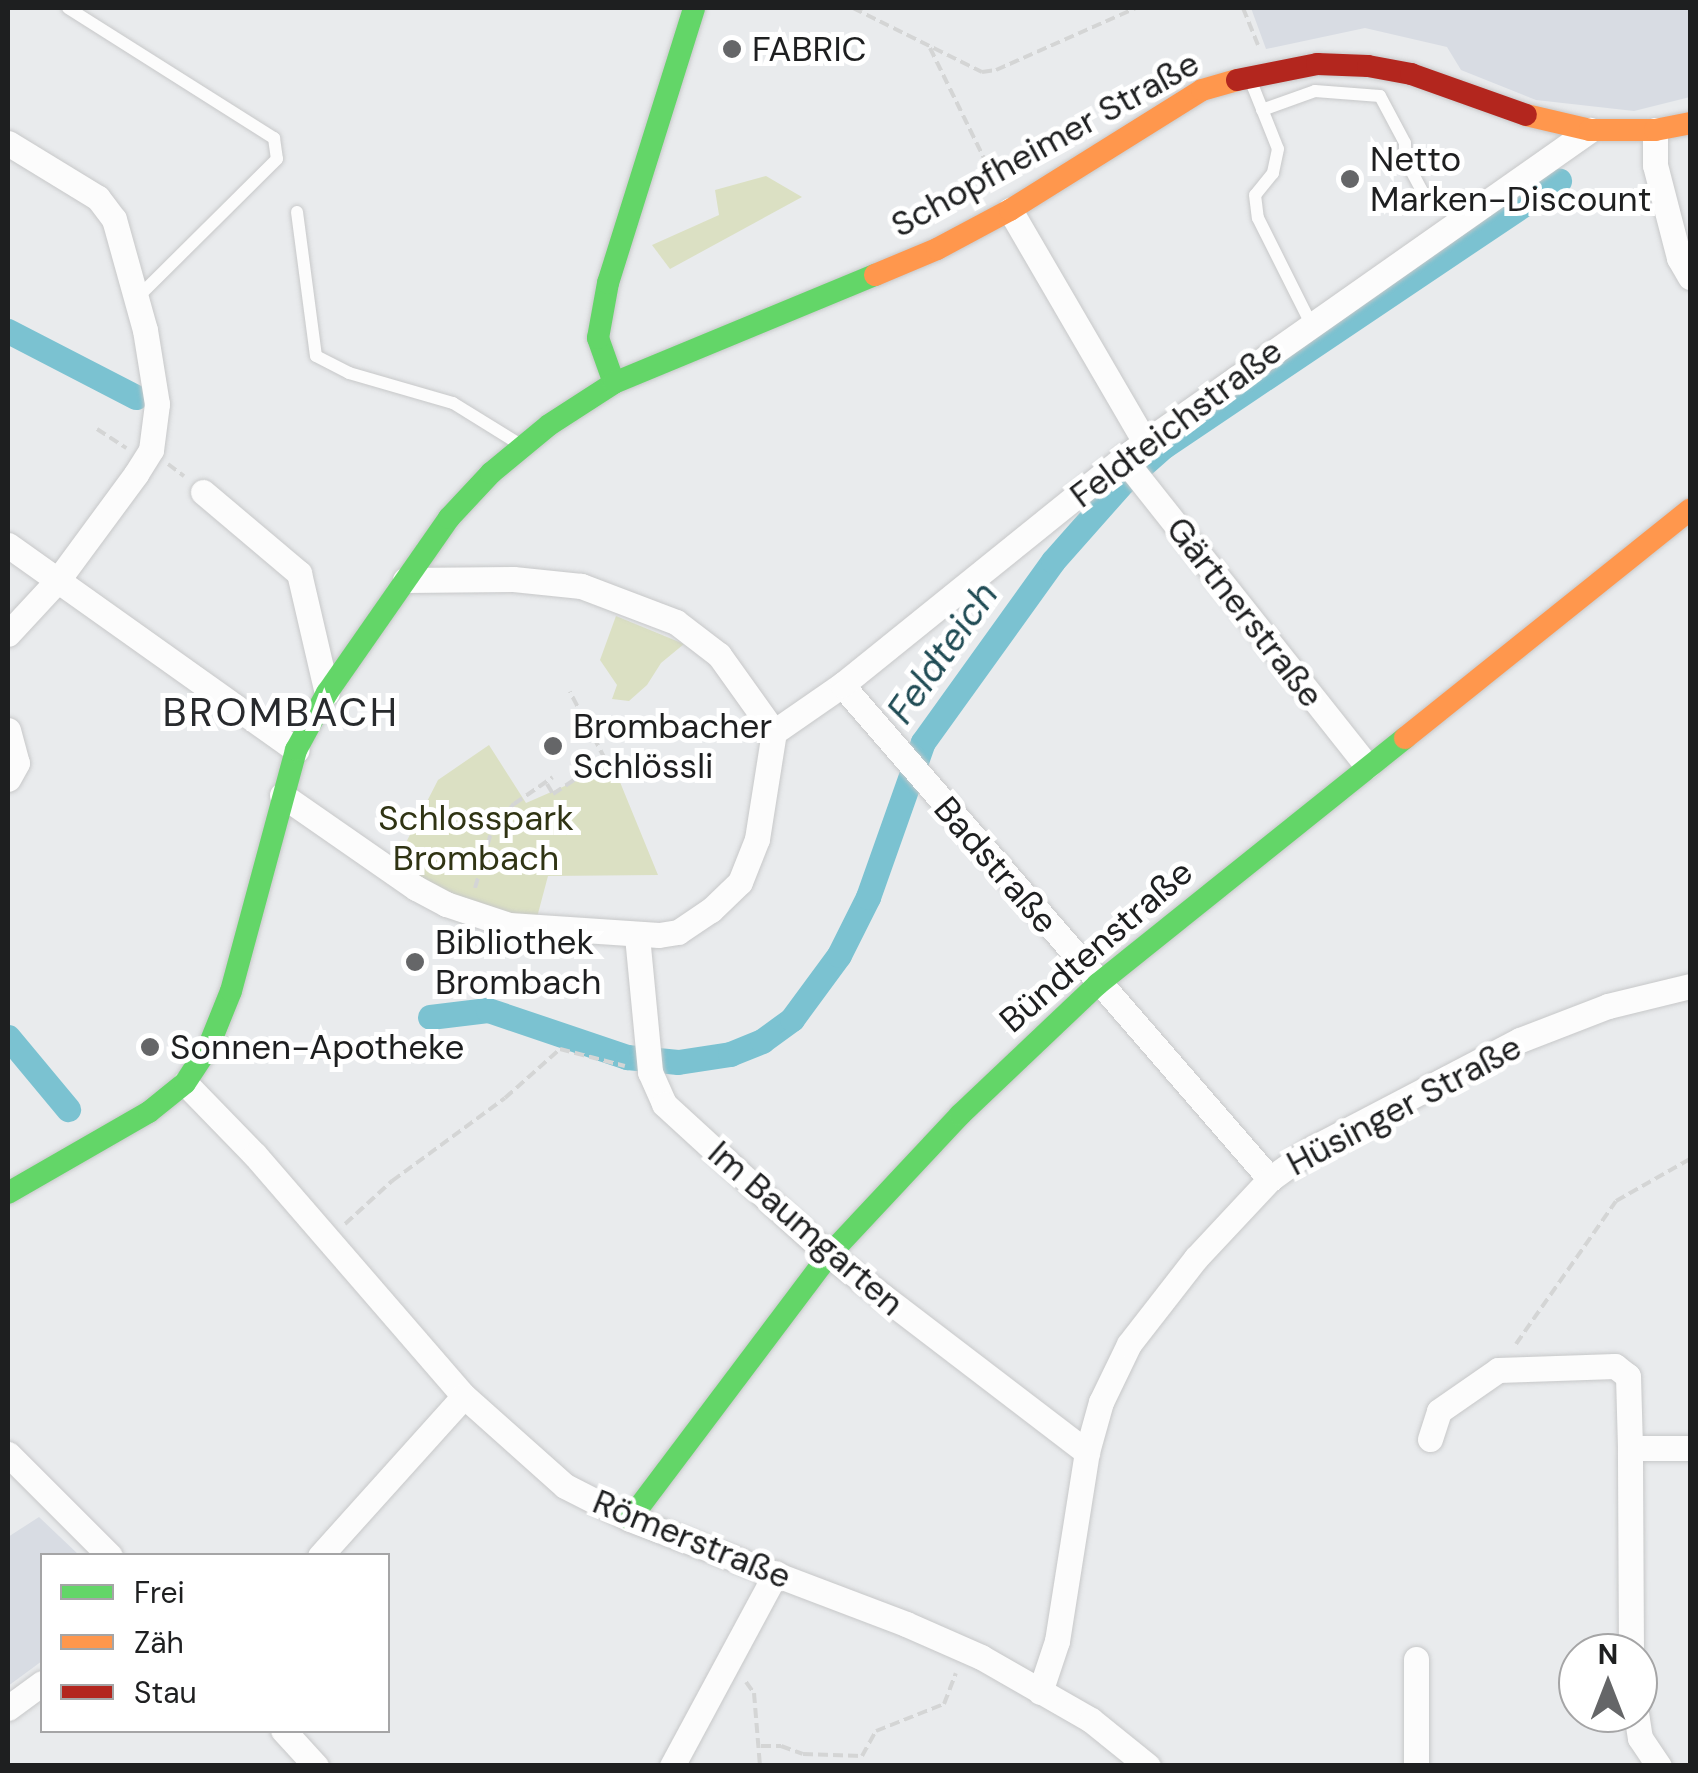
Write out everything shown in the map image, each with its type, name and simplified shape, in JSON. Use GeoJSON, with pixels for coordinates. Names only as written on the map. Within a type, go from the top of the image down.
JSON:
{"type":"FeatureCollection","features":[{"type":"Feature","properties":{"kind":"main road"},"geometry":{"type":"LineString","coordinates":[[614,384],[598,338],[608,283],[694,8]]}},
{"type":"Feature","properties":{"kind":"main road","name":"Schopfheimer Straße"},"geometry":{"type":"LineString","coordinates":[[185,1083],[208,1048],[231,990],[296,750],[327,693],[449,518],[490,473],[614,384],[863,282],[1010,210],[1202,90],[1277,69],[1317,64],[1368,66],[1410,74],[1504,110],[1590,130],[1655,130],[1690,123]]}},
{"type":"Feature","properties":{"kind":"main road","name":"Bündtenstraße"},"geometry":{"type":"LineString","coordinates":[[630,1519],[829,1255],[960,1115],[1098,984],[1690,510]]}},
{"type":"Feature","properties":{"kind":"main road"},"geometry":{"type":"LineString","coordinates":[[8,1193],[149,1112],[185,1083]]}},
{"type":"Feature","properties":{"kind":"street","name":"Feldteichstraße"},"geometry":{"type":"LineString","coordinates":[[774,732],[842,686],[1131,468],[1144,442],[1590,130]]}},
{"type":"Feature","properties":{"kind":"street"},"geometry":{"type":"LineString","coordinates":[[1655,130],[1655,165],[1679,258],[1690,276]]}},
{"type":"Feature","properties":{"kind":"street"},"geometry":{"type":"LineString","coordinates":[[8,144],[98,198],[114,218],[137,298],[157,404],[148,455],[57,581],[8,634]]}},
{"type":"Feature","properties":{"kind":"street"},"geometry":{"type":"LineString","coordinates":[[1010,210],[1144,442]]}},
{"type":"Feature","properties":{"kind":"street","name":"Gärtnerstraße"},"geometry":{"type":"LineString","coordinates":[[1131,468],[1368,766]]}},
{"type":"Feature","properties":{"kind":"street"},"geometry":{"type":"LineString","coordinates":[[204,492],[299,573],[327,693]]}},
{"type":"Feature","properties":{"kind":"street"},"geometry":{"type":"LineString","coordinates":[[8,545],[296,750]]}},
{"type":"Feature","properties":{"kind":"street"},"geometry":{"type":"LineString","coordinates":[[282,795],[385,869],[468,912],[508,925],[637,936],[678,932],[711,910],[740,882],[757,839],[774,732],[719,656],[676,622],[581,586],[513,579],[404,580]]}},
{"type":"Feature","properties":{"kind":"street","name":"Badstraße"},"geometry":{"type":"LineString","coordinates":[[842,686],[1270,1178]]}},
{"type":"Feature","properties":{"kind":"street"},"geometry":{"type":"LineString","coordinates":[[8,730],[17,763],[8,779]]}},
{"type":"Feature","properties":{"kind":"street","name":"Im Baumgarten"},"geometry":{"type":"LineString","coordinates":[[637,936],[649,1064],[664,1104],[829,1255],[1087,1452]]}},
{"type":"Feature","properties":{"kind":"street","name":"Hüsinger Straße"},"geometry":{"type":"LineString","coordinates":[[1040,1692],[1057,1641],[1087,1452],[1100,1402],[1129,1344],[1196,1258],[1270,1178],[1313,1148],[1520,1040],[1608,1006],[1690,986]]}},
{"type":"Feature","properties":{"kind":"street","name":"Römerstraße"},"geometry":{"type":"LineString","coordinates":[[185,1083],[254,1155],[464,1396],[565,1486],[630,1519],[776,1573],[964,1650],[1090,1720],[1142,1762]]}},
{"type":"Feature","properties":{"kind":"street"},"geometry":{"type":"LineString","coordinates":[[1430,1439],[1439,1412],[1498,1370],[1615,1366],[1628,1376],[1631,1633]]}},
{"type":"Feature","properties":{"kind":"street"},"geometry":{"type":"LineString","coordinates":[[323,1553],[464,1396]]}},
{"type":"Feature","properties":{"kind":"street"},"geometry":{"type":"LineString","coordinates":[[1630,1448],[1690,1448]]}},
{"type":"Feature","properties":{"kind":"street"},"geometry":{"type":"LineString","coordinates":[[8,1454],[107,1553]]}},
{"type":"Feature","properties":{"kind":"street"},"geometry":{"type":"LineString","coordinates":[[672,1766],[732,1662],[776,1573]]}},
{"type":"Feature","properties":{"kind":"street"},"geometry":{"type":"LineString","coordinates":[[1416,1659],[1416,1766]]}},
{"type":"Feature","properties":{"kind":"street"},"geometry":{"type":"LineString","coordinates":[[8,1708],[40,1684]]}},
{"type":"Feature","properties":{"kind":"street"},"geometry":{"type":"LineString","coordinates":[[286,1733],[316,1766]]}},
{"type":"Feature","properties":{"kind":"street"},"geometry":{"type":"LineString","coordinates":[[1639,1733],[1659,1766]]}},
{"type":"Feature","properties":{"kind":"lane"},"geometry":{"type":"LineString","coordinates":[[68,8],[274,138],[277,159],[137,298]]}},
{"type":"Feature","properties":{"kind":"lane"},"geometry":{"type":"LineString","coordinates":[[1250,76],[1278,149],[1273,173],[1256,195],[1258,218],[1311,324]]}},
{"type":"Feature","properties":{"kind":"lane"},"geometry":{"type":"LineString","coordinates":[[1262,110],[1315,90],[1380,96],[1405,143],[1405,158],[1423,193]]}},
{"type":"Feature","properties":{"kind":"lane"},"geometry":{"type":"LineString","coordinates":[[297,212],[316,356],[349,373],[453,403],[523,446]]}},
{"type":"Feature","properties":{"kind":"path"},"geometry":{"type":"LineString","coordinates":[[854,8],[982,72],[996,70],[1136,8]]}},
{"type":"Feature","properties":{"kind":"path"},"geometry":{"type":"LineString","coordinates":[[1243,8],[1261,53],[1274,54],[1277,69]]}},
{"type":"Feature","properties":{"kind":"path"},"geometry":{"type":"LineString","coordinates":[[930,48],[1010,210]]}},
{"type":"Feature","properties":{"kind":"path"},"geometry":{"type":"LineString","coordinates":[[97,429],[148,455],[204,492]]}},
{"type":"Feature","properties":{"kind":"path"},"geometry":{"type":"LineString","coordinates":[[546,783],[553,794],[605,759],[570,692]]}},
{"type":"Feature","properties":{"kind":"path"},"geometry":{"type":"LineString","coordinates":[[468,912],[491,833],[514,804],[553,778]]}},
{"type":"Feature","properties":{"kind":"path"},"geometry":{"type":"LineString","coordinates":[[327,1240],[392,1181],[505,1098],[560,1049],[649,1064]]}},
{"type":"Feature","properties":{"kind":"path"},"geometry":{"type":"LineString","coordinates":[[1498,1370],[1616,1201],[1690,1159]]}},
{"type":"Feature","properties":{"kind":"path"},"geometry":{"type":"LineString","coordinates":[[761,1746],[862,1756],[876,1730],[944,1704],[964,1650]]}},
{"type":"Feature","properties":{"kind":"path"},"geometry":{"type":"LineString","coordinates":[[732,1662],[754,1692],[760,1766]]}},
{"type":"Feature","properties":{"kind":"path"},"geometry":{"type":"LineString","coordinates":[[850,1756],[850,1766]]}},
{"type":"Feature","properties":{"kind":"shaded area"},"geometry":{"type":"Polygon","coordinates":[[[1251,8],[1690,8],[1690,97],[1634,111],[1536,100],[1461,70],[1447,47],[1365,28],[1266,49],[1251,8]]]}},
{"type":"Feature","properties":{"kind":"shaded area"},"geometry":{"type":"Polygon","coordinates":[[[39,1517],[77,1553],[40,1553],[40,1662],[8,1686],[8,1537],[39,1517]]]}},
{"type":"Feature","properties":{"kind":"green space"},"geometry":{"type":"Polygon","coordinates":[[[766,176],[802,197],[670,269],[652,245],[719,215],[715,190],[766,176]]]}},
{"type":"Feature","properties":{"kind":"green space"},"geometry":{"type":"Polygon","coordinates":[[[616,616],[684,644],[661,663],[647,685],[629,701],[612,699],[617,685],[600,660],[616,616]]]}},
{"type":"Feature","properties":{"kind":"green space","name":"Schlosspark Brombach"},"geometry":{"type":"Polygon","coordinates":[[[489,745],[526,803],[613,765],[658,875],[548,876],[536,921],[476,908],[395,864],[438,780],[489,745]]]}},
{"type":"Feature","properties":{"kind":"waterway","name":"Feldteich"},"geometry":{"type":"LineString","coordinates":[[430,1017],[488,1010],[627,1057],[678,1062],[730,1054],[762,1041],[792,1019],[839,955],[868,897],[923,742],[1053,561],[1123,482],[1164,446],[1559,181]]}},
{"type":"Feature","properties":{"kind":"waterway"},"geometry":{"type":"LineString","coordinates":[[8,331],[136,397]]}},
{"type":"Feature","properties":{"kind":"waterway","name":"Feldteich"},"geometry":{"type":"LineString","coordinates":[[8,1037],[68,1109]]}},
{"type":"Feature","properties":{"kind":"traffic: fast"},"geometry":{"type":"LineString","coordinates":[[614,383],[598,338],[608,283],[694,8]]}},
{"type":"Feature","properties":{"kind":"traffic: fast"},"geometry":{"type":"LineString","coordinates":[[8,1193],[149,1112],[185,1083],[208,1048],[231,991],[296,750],[327,693],[449,518],[491,473],[549,425],[614,383],[875,275]]}},
{"type":"Feature","properties":{"kind":"traffic: fast"},"geometry":{"type":"LineString","coordinates":[[630,1519],[829,1255],[960,1115],[1098,984],[1405,738]]}},
{"type":"Feature","properties":{"kind":"traffic: slow"},"geometry":{"type":"LineString","coordinates":[[875,275],[937,249],[1010,210],[1202,90],[1237,80]]}},
{"type":"Feature","properties":{"kind":"traffic: slow"},"geometry":{"type":"LineString","coordinates":[[1526,115],[1590,130],[1655,130],[1690,123]]}},
{"type":"Feature","properties":{"kind":"traffic: slow"},"geometry":{"type":"LineString","coordinates":[[1405,738],[1690,510]]}},
{"type":"Feature","properties":{"kind":"traffic: jam"},"geometry":{"type":"LineString","coordinates":[[1237,80],[1317,64],[1368,66],[1411,74],[1526,115]]}},
{"type":"Feature","properties":{"kind":"place","name":"FABRIC"},"geometry":{"type":"Point","coordinates":[732,49]}},
{"type":"Feature","properties":{"kind":"place","name":"Netto Marken-Discount"},"geometry":{"type":"Point","coordinates":[1350,179]}},
{"type":"Feature","properties":{"kind":"place","name":"Brombacher Schlössli"},"geometry":{"type":"Point","coordinates":[553,746]}},
{"type":"Feature","properties":{"kind":"place","name":"Bibliothek Brombach"},"geometry":{"type":"Point","coordinates":[415,962]}},
{"type":"Feature","properties":{"kind":"place","name":"Sonnen-Apotheke"},"geometry":{"type":"Point","coordinates":[150,1047]}},
{"type":"Feature","properties":{"kind":"district","name":"BROMBACH"},"geometry":{"type":"Point","coordinates":[281,712]}}]}
